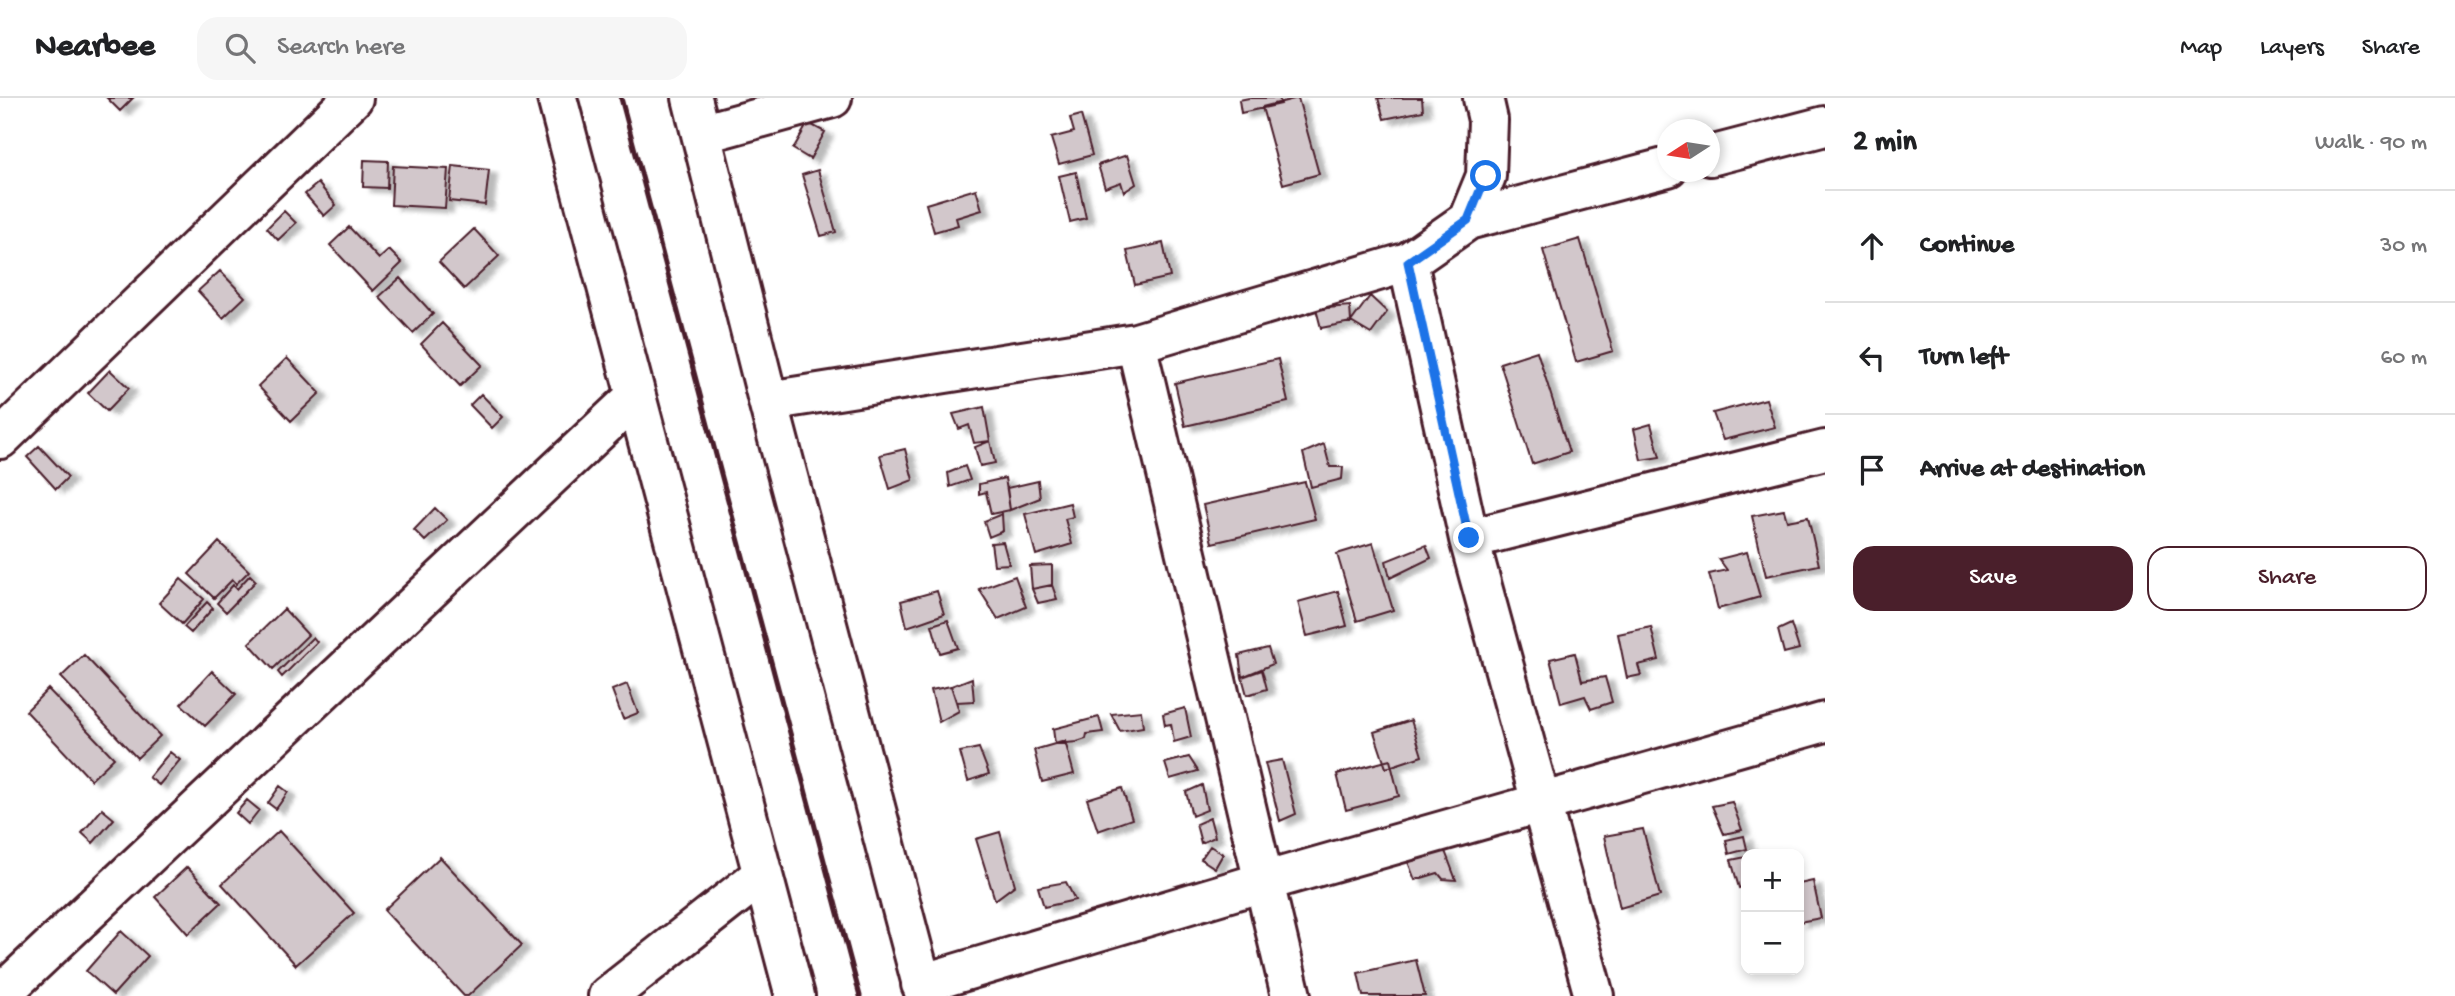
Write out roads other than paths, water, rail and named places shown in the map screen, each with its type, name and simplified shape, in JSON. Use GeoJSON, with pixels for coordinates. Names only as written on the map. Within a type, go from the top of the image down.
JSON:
{"type":"FeatureCollection","features":[{"type":"Feature","properties":{"kind":"street"},"geometry":{"type":"LineString","coordinates":[[0,439],[353,98]]}},
{"type":"Feature","properties":{"kind":"street"},"geometry":{"type":"LineString","coordinates":[[557,98],[795,996]]}},
{"type":"Feature","properties":{"kind":"street"},"geometry":{"type":"LineString","coordinates":[[832,98],[696,116],[923,990],[1263,882],[1825,722]]}},
{"type":"Feature","properties":{"kind":"street"},"geometry":{"type":"LineString","coordinates":[[1468,220],[1486,176],[1488,120],[1483,98]]}},
{"type":"Feature","properties":{"kind":"street"},"geometry":{"type":"LineString","coordinates":[[1720,153],[1825,126]]}},
{"type":"Feature","properties":{"kind":"street"},"geometry":{"type":"LineString","coordinates":[[768,401],[1136,343],[1408,262],[1468,220],[1657,170]]}},
{"type":"Feature","properties":{"kind":"street"},"geometry":{"type":"LineString","coordinates":[[1408,262],[1469,538],[1594,996]]}},
{"type":"Feature","properties":{"kind":"street"},"geometry":{"type":"LineString","coordinates":[[1136,343],[1291,996]]}},
{"type":"Feature","properties":{"kind":"street"},"geometry":{"type":"LineString","coordinates":[[10,993],[636,396]]}},
{"type":"Feature","properties":{"kind":"street"},"geometry":{"type":"LineString","coordinates":[[1469,538],[1825,450]]}},
{"type":"Feature","properties":{"kind":"street"},"geometry":{"type":"LineString","coordinates":[[608,996],[763,874]]}},
{"type":"Feature","properties":{"kind":"railway"},"geometry":{"type":"LineString","coordinates":[[621,98],[860,996]]}}]}
